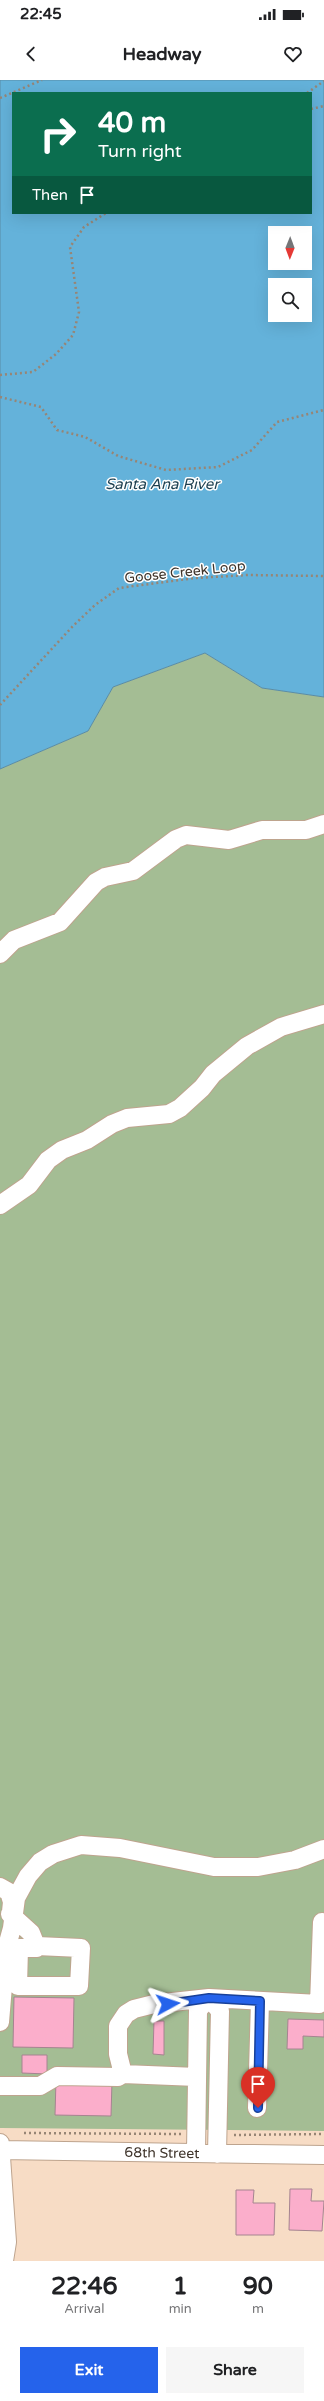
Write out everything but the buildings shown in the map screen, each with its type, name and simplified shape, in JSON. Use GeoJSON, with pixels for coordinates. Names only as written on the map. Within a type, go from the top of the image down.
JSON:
{"type":"FeatureCollection","features":[{"type":"Feature","properties":{"kind":"street"},"geometry":{"type":"LineString","coordinates":[[0,954],[14,940],[60,922],[96,882],[105,878],[133,872],[176,839],[186,835],[230,840],[262,830],[306,830],[324,824]]}},
{"type":"Feature","properties":{"kind":"street"},"geometry":{"type":"LineString","coordinates":[[0,1205],[29,1185],[48,1160],[62,1150],[87,1140],[112,1124],[127,1118],[169,1114],[180,1108],[202,1088],[213,1074],[247,1046],[281,1027],[324,1014]]}},
{"type":"Feature","properties":{"kind":"street"},"geometry":{"type":"LineString","coordinates":[[0,2022],[6,1950],[4,1933],[16,1898],[28,1876],[40,1862],[53,1854],[81,1845],[120,1848],[214,1867],[258,1867],[295,1860],[324,1848]]}},
{"type":"Feature","properties":{"kind":"street"},"geometry":{"type":"LineString","coordinates":[[0,1887],[9,1892],[12,1911],[31,1932],[37,1946]]}},
{"type":"Feature","properties":{"kind":"street"},"geometry":{"type":"LineString","coordinates":[[123,2074],[116,2040],[118,2026],[126,2014],[134,2009],[154,2004],[209,1998],[319,2004],[322,1922]]}},
{"type":"Feature","properties":{"kind":"street"},"geometry":{"type":"LineString","coordinates":[[196,2153],[198,2010],[209,1998]]}},
{"type":"Feature","properties":{"kind":"street"},"geometry":{"type":"LineString","coordinates":[[209,1998],[220,2011],[217,2154]]}},
{"type":"Feature","properties":{"kind":"street"},"geometry":{"type":"LineString","coordinates":[[258,2108],[260,2001]]}},
{"type":"Feature","properties":{"kind":"street"},"geometry":{"type":"LineString","coordinates":[[0,2086],[40,2086],[57,2076],[118,2076],[123,2074],[197,2077]]}},
{"type":"Feature","properties":{"kind":"street"},"geometry":{"type":"LineString","coordinates":[[0,2146],[7,2242],[4,2261]]}},
{"type":"Feature","properties":{"kind":"street","name":"68th Street"},"geometry":{"type":"LineString","coordinates":[[0,2146],[217,2154],[324,2155]]}},
{"type":"Feature","properties":{"kind":"path"},"geometry":{"type":"LineString","coordinates":[[14,92],[42,80]]}},
{"type":"Feature","properties":{"kind":"path"},"geometry":{"type":"LineString","coordinates":[[308,92],[324,81]]}},
{"type":"Feature","properties":{"kind":"path"},"geometry":{"type":"LineString","coordinates":[[0,98],[12,93]]}},
{"type":"Feature","properties":{"kind":"path"},"geometry":{"type":"LineString","coordinates":[[312,109],[324,106]]}},
{"type":"Feature","properties":{"kind":"path"},"geometry":{"type":"LineString","coordinates":[[0,375],[33,372],[56,354],[73,334],[79,312],[78,291],[72,276],[70,247],[84,227],[104,214]]}},
{"type":"Feature","properties":{"kind":"path"},"geometry":{"type":"LineString","coordinates":[[0,397],[41,407],[57,430],[85,437],[118,456],[166,470],[218,467],[252,450],[277,422],[324,410]]}},
{"type":"Feature","properties":{"kind":"path","name":"Goose Creek Loop"},"geometry":{"type":"LineString","coordinates":[[0,705],[72,627],[96,605],[119,588],[195,578],[248,575],[324,576]]}},
{"type":"Feature","properties":{"kind":"path"},"geometry":{"type":"LineString","coordinates":[[22,2133],[148,2132],[196,2135]]}},
{"type":"Feature","properties":{"kind":"path"},"geometry":{"type":"LineString","coordinates":[[218,2135],[324,2134]]}},
{"type":"Feature","properties":{"kind":"green space"},"geometry":{"type":"Polygon","coordinates":[[[205,653],[262,688],[324,697],[324,2131],[0,2128],[0,769],[88,731],[113,687],[205,653]]]}},
{"type":"Feature","properties":{"kind":"water","name":"Santa Ana River"},"geometry":{"type":"Polygon","coordinates":[[[0,80],[324,80],[324,697],[262,688],[205,653],[113,687],[88,731],[0,769],[0,80]]]}},
{"type":"Feature","properties":{"kind":"route"},"geometry":{"type":"LineString","coordinates":[[168,2004],[209,1998],[260,2001],[258,2108]]}}]}
